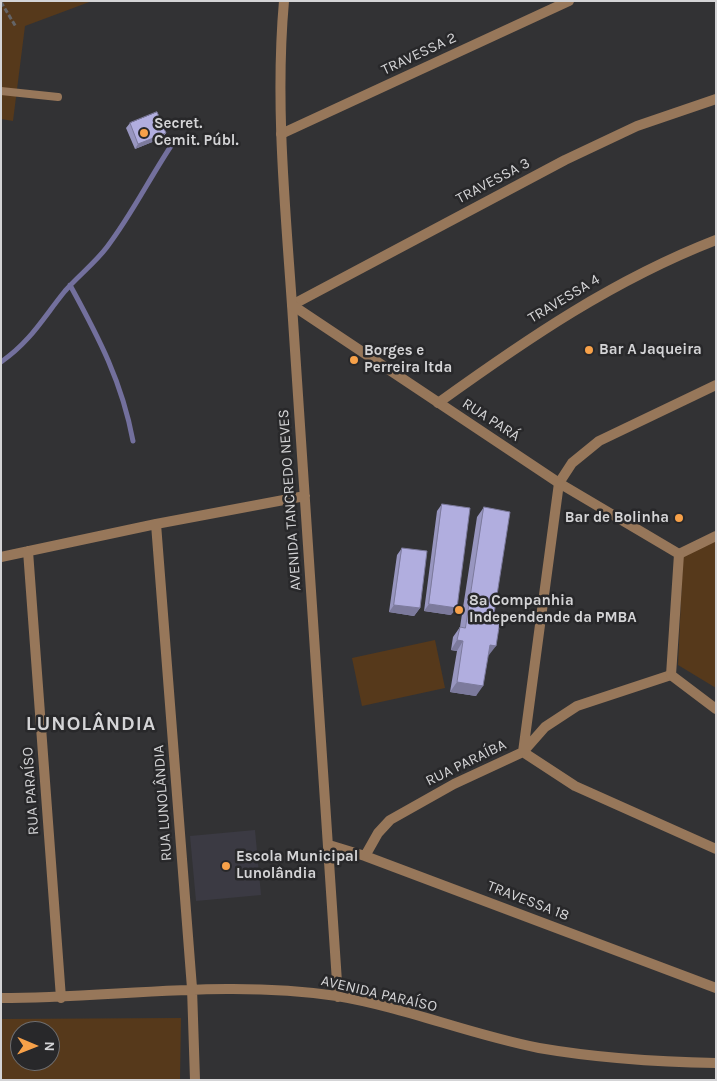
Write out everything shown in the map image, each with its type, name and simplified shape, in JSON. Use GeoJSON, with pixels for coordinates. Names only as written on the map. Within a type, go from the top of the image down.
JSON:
{"type":"FeatureCollection","features":[{"type":"Feature","properties":{"kind":"street","name":"TRAVESSA 2"},"geometry":{"type":"LineString","coordinates":[[281,134],[569,1]]}},
{"type":"Feature","properties":{"kind":"street","name":"AVENIDA TANCREDO NEVES"},"geometry":{"type":"LineString","coordinates":[[285,2],[280,90],[281,134],[338,997]]}},
{"type":"Feature","properties":{"kind":"street","name":"TRAVESSA 3"},"geometry":{"type":"LineString","coordinates":[[292,305],[574,156],[637,126],[716,99]]}},
{"type":"Feature","properties":{"kind":"street","name":"TRAVESSA 4"},"geometry":{"type":"LineString","coordinates":[[438,403],[534,335],[601,293],[657,264],[716,240]]}},
{"type":"Feature","properties":{"kind":"street","name":"RUA PARÁ"},"geometry":{"type":"LineString","coordinates":[[292,305],[559,482],[679,554]]}},
{"type":"Feature","properties":{"kind":"street"},"geometry":{"type":"LineString","coordinates":[[716,385],[599,441],[572,462],[559,482],[522,752],[575,786],[716,849]]}},
{"type":"Feature","properties":{"kind":"street"},"geometry":{"type":"LineString","coordinates":[[1,557],[156,524],[305,496]]}},
{"type":"Feature","properties":{"kind":"street","name":"RUA LUNOLÂNDIA"},"geometry":{"type":"LineString","coordinates":[[156,524],[192,988],[195,1080]]}},
{"type":"Feature","properties":{"kind":"street"},"geometry":{"type":"LineString","coordinates":[[716,536],[679,554],[671,675],[716,709]]}},
{"type":"Feature","properties":{"kind":"street","name":"RUA PARAÍSO"},"geometry":{"type":"LineString","coordinates":[[28,551],[61,998]]}},
{"type":"Feature","properties":{"kind":"street","name":"RUA PARAÍBA"},"geometry":{"type":"LineString","coordinates":[[365,856],[378,833],[390,820],[462,780],[522,752],[545,727],[577,706],[671,675]]}},
{"type":"Feature","properties":{"kind":"street","name":"TRAVESSA 18"},"geometry":{"type":"LineString","coordinates":[[329,845],[365,856],[716,988]]}},
{"type":"Feature","properties":{"kind":"street","name":"AVENIDA PARAÍSO"},"geometry":{"type":"LineString","coordinates":[[1,998],[61,998],[192,988],[285,990],[338,997],[538,1048],[651,1060],[716,1063]]}},
{"type":"Feature","properties":{"kind":"lane"},"geometry":{"type":"LineString","coordinates":[[1,91],[58,97]]}},
{"type":"Feature","properties":{"kind":"path"},"geometry":{"type":"LineString","coordinates":[[1,2],[16,27]]}},
{"type":"Feature","properties":{"kind":"shaded area"},"geometry":{"type":"Polygon","coordinates":[[[1,1],[92,1],[25,26],[13,121],[1,119],[1,1]]]}},
{"type":"Feature","properties":{"kind":"shaded area"},"geometry":{"type":"Polygon","coordinates":[[[716,540],[716,688],[678,665],[683,556],[716,540]]]}},
{"type":"Feature","properties":{"kind":"shaded area"},"geometry":{"type":"Polygon","coordinates":[[[435,640],[445,688],[362,706],[352,658],[435,640]]]}},
{"type":"Feature","properties":{"kind":"shaded area","name":"Escola Municipal Lunolândia"},"geometry":{"type":"Polygon","coordinates":[[[255,830],[261,895],[196,901],[190,836],[255,830]]]}},
{"type":"Feature","properties":{"kind":"shaded area"},"geometry":{"type":"Polygon","coordinates":[[[181,1018],[180,1080],[1,1080],[1,1019],[181,1018]]]}},
{"type":"Feature","properties":{"kind":"building","name":"Secret. Cemit. Públ."},"geometry":{"type":"Polygon","coordinates":[[[157,112],[166,133],[138,144],[130,123],[157,112]]]}},
{"type":"Feature","properties":{"kind":"building"},"geometry":{"type":"Polygon","coordinates":[[[442,504],[470,508],[457,608],[429,604],[442,504]]]}},
{"type":"Feature","properties":{"kind":"building"},"geometry":{"type":"Polygon","coordinates":[[[484,507],[510,512],[494,614],[501,615],[496,646],[490,645],[483,686],[457,682],[463,641],[457,640],[460,627],[465,628],[484,507]]]}},
{"type":"Feature","properties":{"kind":"building"},"geometry":{"type":"Polygon","coordinates":[[[402,548],[427,551],[420,608],[394,605],[402,548]]]}},
{"type":"Feature","properties":{"kind":"waterway"},"geometry":{"type":"LineString","coordinates":[[1,362],[21,346],[65,291],[107,247],[175,140]]}},
{"type":"Feature","properties":{"kind":"waterway"},"geometry":{"type":"LineString","coordinates":[[70,285],[91,323],[116,380],[123,399],[133,441]]}},
{"type":"Feature","properties":{"kind":"place","name":"Secret. Cemit. Públ."},"geometry":{"type":"Point","coordinates":[144,133]}},
{"type":"Feature","properties":{"kind":"place","name":"Bar A Jaqueira"},"geometry":{"type":"Point","coordinates":[589,350]}},
{"type":"Feature","properties":{"kind":"place","name":"Borges e Perreira ltda"},"geometry":{"type":"Point","coordinates":[354,360]}},
{"type":"Feature","properties":{"kind":"place","name":"Bar de Bolinha"},"geometry":{"type":"Point","coordinates":[679,518]}},
{"type":"Feature","properties":{"kind":"place","name":"8ª Companhia Independende da PMBA"},"geometry":{"type":"Point","coordinates":[459,610]}},
{"type":"Feature","properties":{"kind":"place","name":"Escola Municipal Lunolândia"},"geometry":{"type":"Point","coordinates":[226,866]}},
{"type":"Feature","properties":{"kind":"district","name":"LUNOLÂNDIA"},"geometry":{"type":"Point","coordinates":[91,724]}}]}
